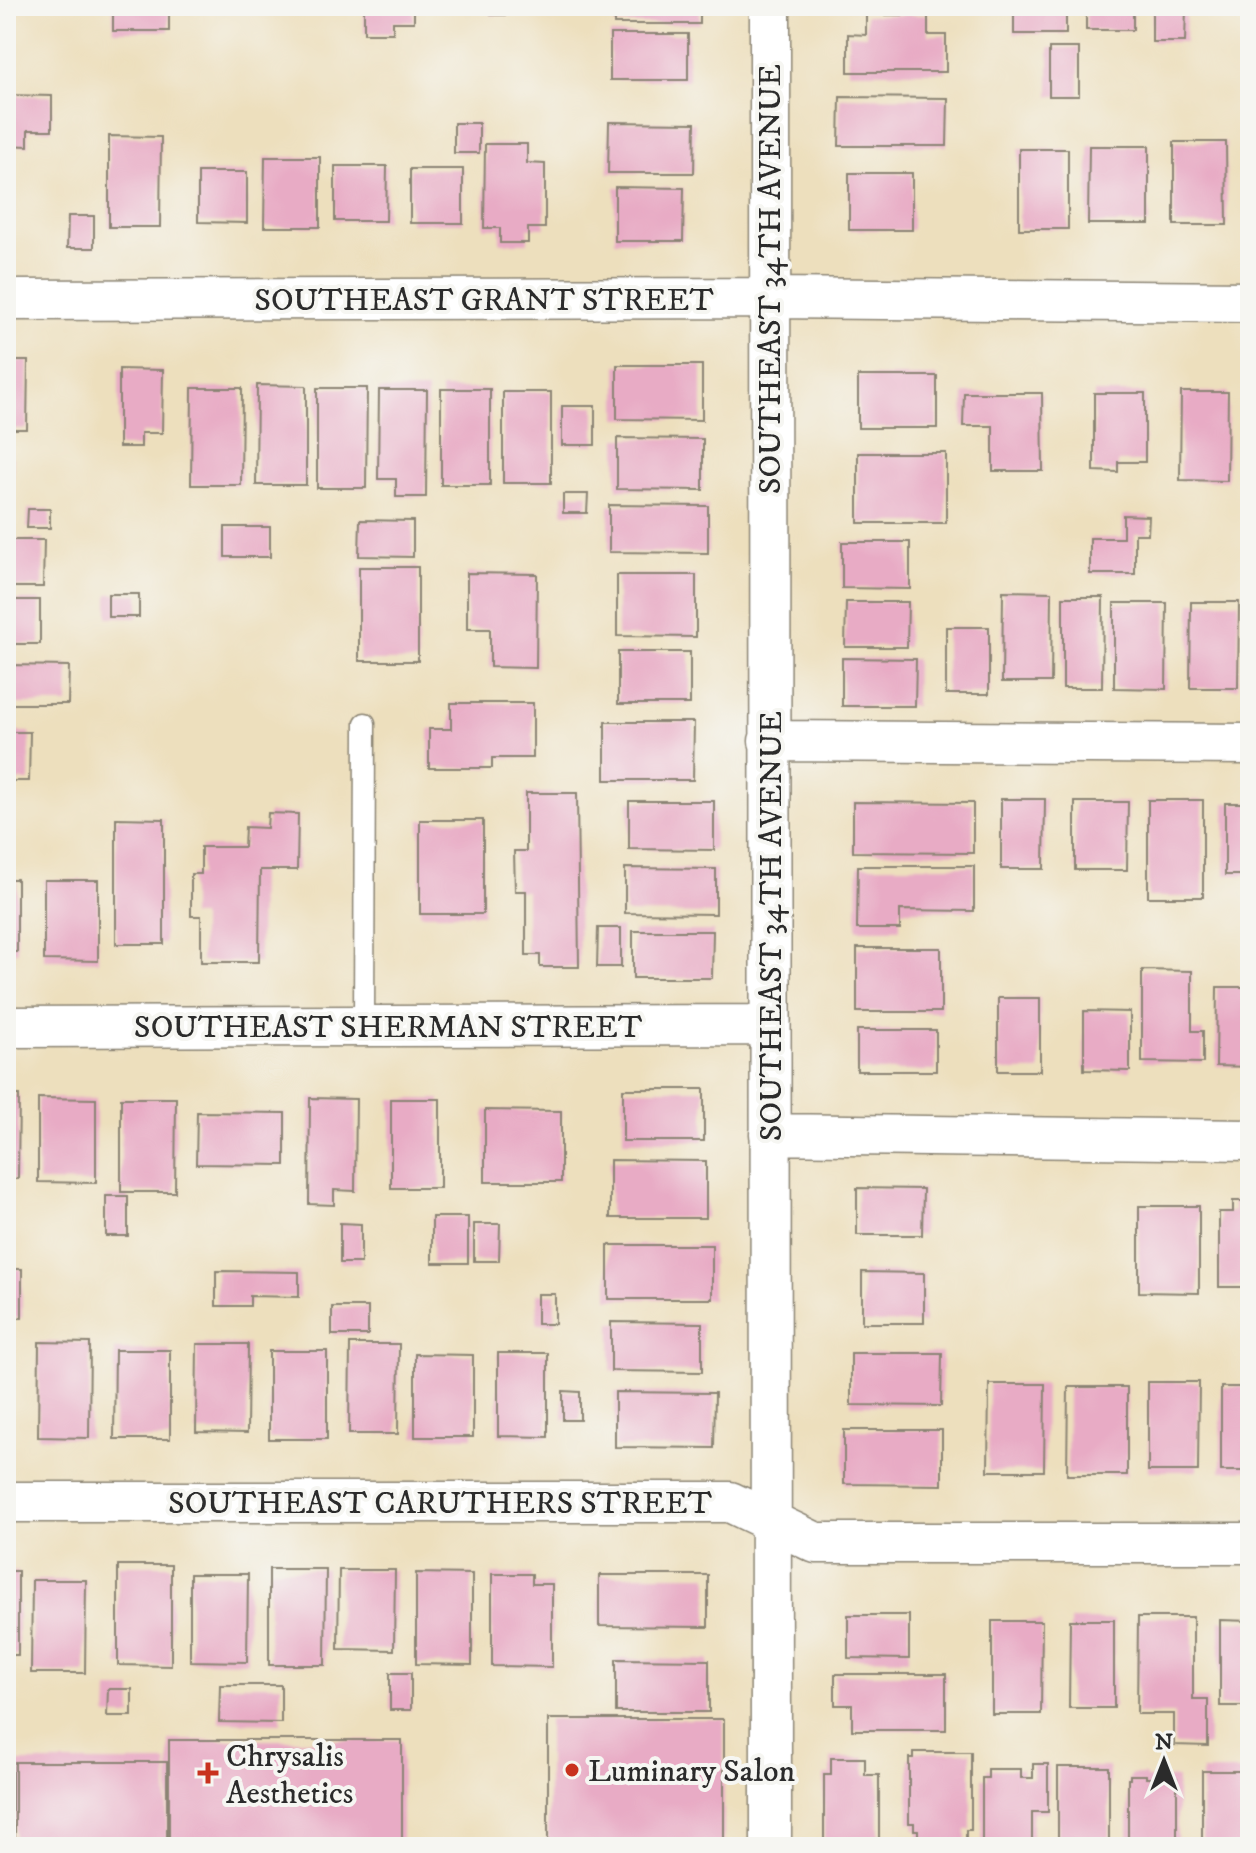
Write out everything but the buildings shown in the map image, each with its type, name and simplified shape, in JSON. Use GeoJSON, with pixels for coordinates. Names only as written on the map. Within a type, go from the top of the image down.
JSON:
{"type":"FeatureCollection","features":[{"type":"Feature","properties":{"kind":"street","name":"SOUTHEAST 34TH AVENUE"},"geometry":{"type":"LineString","coordinates":[[770,6],[771,1847]]}},
{"type":"Feature","properties":{"kind":"street","name":"SOUTHEAST GRANT STREET"},"geometry":{"type":"LineString","coordinates":[[6,300],[769,298],[1250,302]]}},
{"type":"Feature","properties":{"kind":"street"},"geometry":{"type":"LineString","coordinates":[[769,741],[1250,744]]}},
{"type":"Feature","properties":{"kind":"street","name":"SOUTHEAST SHERMAN STREET"},"geometry":{"type":"LineString","coordinates":[[6,1027],[770,1025]]}},
{"type":"Feature","properties":{"kind":"street"},"geometry":{"type":"LineString","coordinates":[[770,1134],[1250,1140]]}},
{"type":"Feature","properties":{"kind":"street","name":"SOUTHEAST CARUTHERS STREET"},"geometry":{"type":"LineString","coordinates":[[6,1502],[730,1502],[816,1543],[1250,1543]]}},
{"type":"Feature","properties":{"kind":"lane"},"geometry":{"type":"LineString","coordinates":[[364,1026],[365,723]]}},
{"type":"Feature","properties":{"kind":"place","name":"Luminary Salon"},"geometry":{"type":"Point","coordinates":[572,1770]}},
{"type":"Feature","properties":{"kind":"place","name":"Chrysalis Aesthetics"},"geometry":{"type":"Point","coordinates":[208,1773]}}]}
